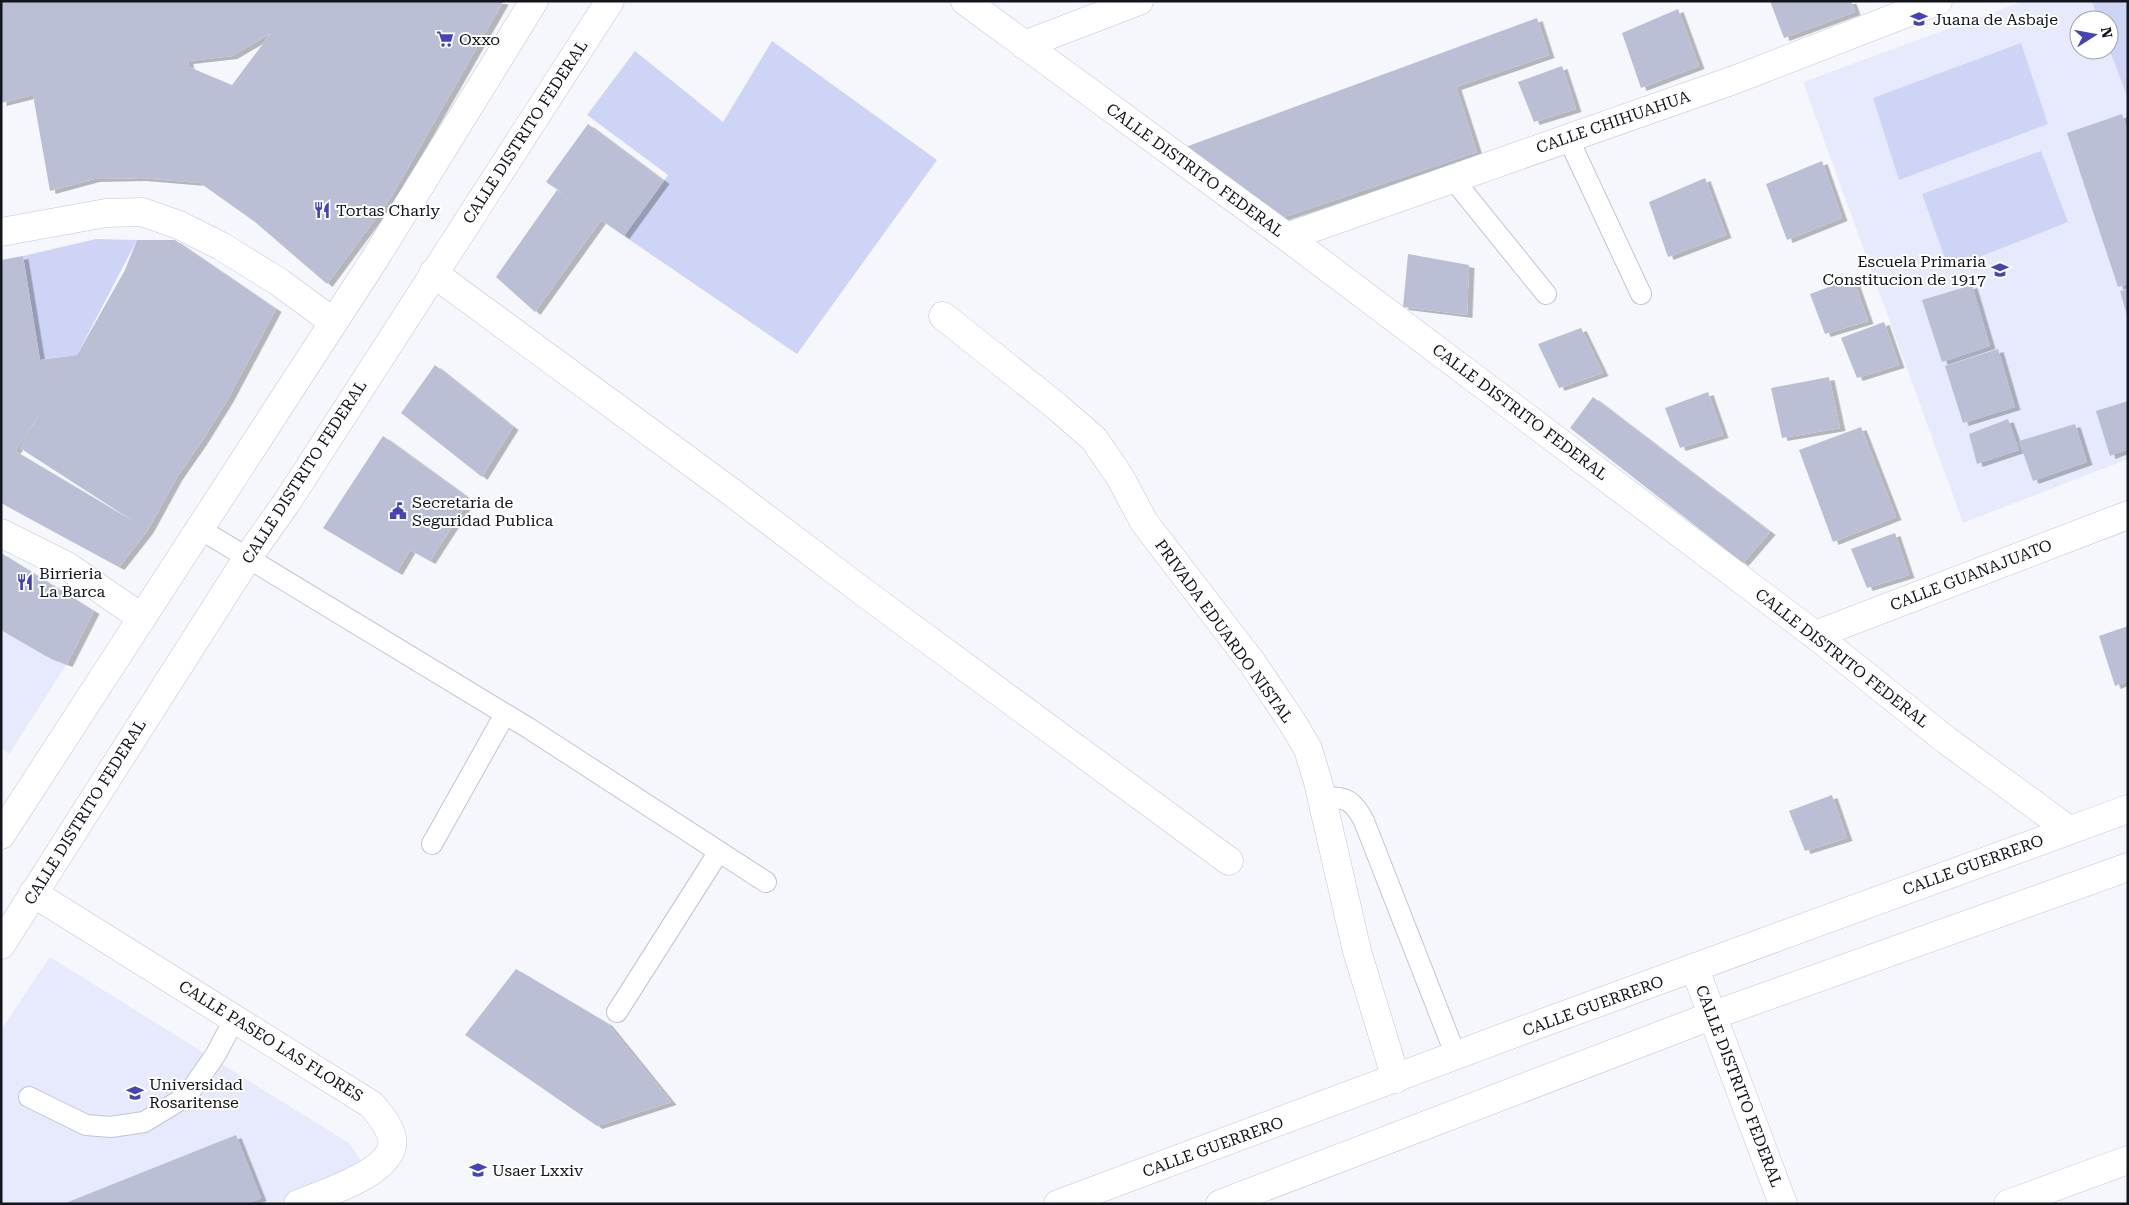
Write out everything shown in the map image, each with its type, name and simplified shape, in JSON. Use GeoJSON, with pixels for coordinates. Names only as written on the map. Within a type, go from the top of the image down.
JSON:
{"type":"FeatureCollection","features":[{"type":"Feature","properties":{"kind":"street"},"geometry":{"type":"LineString","coordinates":[[1,836],[332,321],[374,260],[534,1]]}},
{"type":"Feature","properties":{"kind":"street","name":"CALLE DISTRITO FEDERAL"},"geometry":{"type":"LineString","coordinates":[[1,945],[248,557],[287,502],[610,1]]}},
{"type":"Feature","properties":{"kind":"street","name":"CALLE DISTRITO FEDERAL"},"geometry":{"type":"LineString","coordinates":[[965,1],[1287,237],[1815,635],[1946,740],[2070,830]]}},
{"type":"Feature","properties":{"kind":"street"},"geometry":{"type":"LineString","coordinates":[[1024,45],[1139,1]]}},
{"type":"Feature","properties":{"kind":"street","name":"CALLE CHIHUAHUA"},"geometry":{"type":"LineString","coordinates":[[1287,237],[1734,80],[1938,1]]}},
{"type":"Feature","properties":{"kind":"street"},"geometry":{"type":"LineString","coordinates":[[1,232],[106,213],[142,212],[179,225],[221,246],[279,282],[332,321]]}},
{"type":"Feature","properties":{"kind":"street"},"geometry":{"type":"LineString","coordinates":[[433,274],[730,491],[874,600],[1229,861]]}},
{"type":"Feature","properties":{"kind":"street","name":"PRIVADA EDUARDO NISTAL"},"geometry":{"type":"LineString","coordinates":[[942,316],[1056,406],[1094,439],[1120,477],[1144,522],[1277,698],[1308,749],[1321,796],[1357,952],[1396,1079]]}},
{"type":"Feature","properties":{"kind":"street","name":"CALLE GUANAJUATO"},"geometry":{"type":"LineString","coordinates":[[1815,635],[2128,515]]}},
{"type":"Feature","properties":{"kind":"street"},"geometry":{"type":"LineString","coordinates":[[1,533],[68,566],[142,618]]}},
{"type":"Feature","properties":{"kind":"street","name":"CALLE GUERRERO"},"geometry":{"type":"LineString","coordinates":[[1058,1204],[2128,809]]}},
{"type":"Feature","properties":{"kind":"street"},"geometry":{"type":"LineString","coordinates":[[1220,1204],[1711,1016],[2128,867]]}},
{"type":"Feature","properties":{"kind":"street","name":"CALLE PASEO LAS FLORES"},"geometry":{"type":"LineString","coordinates":[[33,894],[372,1105],[386,1123],[392,1140],[391,1152],[383,1162],[365,1176],[298,1204]]}},
{"type":"Feature","properties":{"kind":"street","name":"CALLE DISTRITO FEDERAL"},"geometry":{"type":"LineString","coordinates":[[1695,969],[1783,1204]]}},
{"type":"Feature","properties":{"kind":"street"},"geometry":{"type":"LineString","coordinates":[[2008,1204],[2128,1160]]}},
{"type":"Feature","properties":{"kind":"lane"},"geometry":{"type":"LineString","coordinates":[[1568,138],[1641,294]]}},
{"type":"Feature","properties":{"kind":"lane"},"geometry":{"type":"LineString","coordinates":[[1453,179],[1546,294]]}},
{"type":"Feature","properties":{"kind":"lane"},"geometry":{"type":"LineString","coordinates":[[200,529],[505,714],[718,853],[766,882]]}},
{"type":"Feature","properties":{"kind":"lane"},"geometry":{"type":"LineString","coordinates":[[432,844],[505,714]]}},
{"type":"Feature","properties":{"kind":"lane"},"geometry":{"type":"LineString","coordinates":[[1321,796],[1346,799],[1356,806],[1364,821],[1456,1056]]}},
{"type":"Feature","properties":{"kind":"lane"},"geometry":{"type":"LineString","coordinates":[[617,1012],[718,853]]}},
{"type":"Feature","properties":{"kind":"lane"},"geometry":{"type":"LineString","coordinates":[[29,1097],[86,1125],[111,1127],[144,1122],[187,1096],[216,1054],[235,1018]]}},
{"type":"Feature","properties":{"kind":"shaded area","name":"Escuela Primaria Constitucion de 1917"},"geometry":{"type":"Polygon","coordinates":[[[2024,1],[2128,1],[2128,459],[1963,523],[1803,82],[2024,1]]]}},
{"type":"Feature","properties":{"kind":"shaded area"},"geometry":{"type":"Polygon","coordinates":[[[2092,1],[2128,1],[2128,99],[2113,60],[2119,60],[2119,10],[2095,10],[2092,1]]]}},
{"type":"Feature","properties":{"kind":"shaded area"},"geometry":{"type":"Polygon","coordinates":[[[772,41],[937,160],[797,354],[624,236],[668,175],[587,115],[635,51],[723,122],[772,41]]]}},
{"type":"Feature","properties":{"kind":"shaded area"},"geometry":{"type":"Polygon","coordinates":[[[2021,43],[2048,124],[1899,180],[1873,98],[2021,43]]]}},
{"type":"Feature","properties":{"kind":"shaded area"},"geometry":{"type":"Polygon","coordinates":[[[2041,151],[2068,222],[1949,269],[1922,194],[2041,151]]]}},
{"type":"Feature","properties":{"kind":"shaded area"},"geometry":{"type":"Polygon","coordinates":[[[96,239],[137,240],[77,355],[40,360],[23,256],[96,239]]]}},
{"type":"Feature","properties":{"kind":"shaded area"},"geometry":{"type":"Polygon","coordinates":[[[1,625],[67,664],[9,754],[1,749],[1,625]]]}},
{"type":"Feature","properties":{"kind":"shaded area","name":"Universidad Rosaritense"},"geometry":{"type":"Polygon","coordinates":[[[50,957],[349,1143],[362,1162],[346,1178],[277,1204],[1,1204],[1,1030],[50,957]]]}},
{"type":"Feature","properties":{"kind":"building"},"geometry":{"type":"Polygon","coordinates":[[[1,1],[503,2],[390,199],[327,284],[255,222],[200,183],[141,178],[94,179],[50,191],[33,95],[1,103],[1,1]],[[271,33],[232,56],[188,61],[189,67],[232,85],[271,33]]]}},
{"type":"Feature","properties":{"kind":"building"},"geometry":{"type":"Polygon","coordinates":[[[1770,1],[1851,1],[1855,12],[1784,38],[1770,1]]]}},
{"type":"Feature","properties":{"kind":"building"},"geometry":{"type":"Polygon","coordinates":[[[1678,9],[1699,66],[1641,88],[1622,33],[1678,9]]]}},
{"type":"Feature","properties":{"kind":"building"},"geometry":{"type":"Polygon","coordinates":[[[1537,18],[1549,55],[1456,87],[1477,152],[1278,219],[1180,149],[1537,18]]]}},
{"type":"Feature","properties":{"kind":"building"},"geometry":{"type":"Polygon","coordinates":[[[1562,66],[1576,109],[1534,122],[1518,82],[1562,66]]]}},
{"type":"Feature","properties":{"kind":"building"},"geometry":{"type":"Polygon","coordinates":[[[2122,114],[2128,132],[2128,284],[2118,287],[2067,133],[2122,114]]]}},
{"type":"Feature","properties":{"kind":"building"},"geometry":{"type":"Polygon","coordinates":[[[588,124],[664,181],[624,236],[601,220],[535,312],[496,277],[557,190],[564,194],[546,182],[588,124]]]}},
{"type":"Feature","properties":{"kind":"building"},"geometry":{"type":"Polygon","coordinates":[[[1822,161],[1842,218],[1787,240],[1766,184],[1822,161]]]}},
{"type":"Feature","properties":{"kind":"building"},"geometry":{"type":"Polygon","coordinates":[[[1705,178],[1726,235],[1668,257],[1649,202],[1705,178]]]}},
{"type":"Feature","properties":{"kind":"building"},"geometry":{"type":"Polygon","coordinates":[[[137,240],[175,240],[276,309],[228,399],[177,477],[148,530],[119,567],[1,503],[1,260],[23,256],[40,360],[77,355],[125,270],[137,240]],[[41,411],[15,451],[136,523],[20,448],[41,411]]]}},
{"type":"Feature","properties":{"kind":"building"},"geometry":{"type":"Polygon","coordinates":[[[1408,254],[1469,265],[1467,315],[1403,307],[1408,254]]]}},
{"type":"Feature","properties":{"kind":"building"},"geometry":{"type":"Polygon","coordinates":[[[1853,278],[1868,321],[1825,334],[1810,294],[1853,278]]]}},
{"type":"Feature","properties":{"kind":"building"},"geometry":{"type":"Polygon","coordinates":[[[1972,285],[1990,346],[1942,362],[1922,300],[1972,285]]]}},
{"type":"Feature","properties":{"kind":"building"},"geometry":{"type":"Polygon","coordinates":[[[2128,289],[2128,315],[2127,315],[2120,291],[2128,289]]]}},
{"type":"Feature","properties":{"kind":"building"},"geometry":{"type":"Polygon","coordinates":[[[1884,322],[1899,365],[1857,378],[1841,338],[1884,322]]]}},
{"type":"Feature","properties":{"kind":"building"},"geometry":{"type":"Polygon","coordinates":[[[1581,328],[1603,373],[1559,388],[1538,344],[1581,328]]]}},
{"type":"Feature","properties":{"kind":"building"},"geometry":{"type":"Polygon","coordinates":[[[1998,349],[2015,407],[1963,423],[1945,366],[1998,349]]]}},
{"type":"Feature","properties":{"kind":"building"},"geometry":{"type":"Polygon","coordinates":[[[435,365],[513,427],[482,477],[401,413],[435,365]]]}},
{"type":"Feature","properties":{"kind":"building"},"geometry":{"type":"Polygon","coordinates":[[[1829,377],[1840,428],[1782,438],[1771,388],[1829,377]]]}},
{"type":"Feature","properties":{"kind":"building"},"geometry":{"type":"Polygon","coordinates":[[[1708,392],[1723,435],[1680,448],[1665,408],[1708,392]]]}},
{"type":"Feature","properties":{"kind":"building"},"geometry":{"type":"Polygon","coordinates":[[[1593,397],[1770,532],[1743,563],[1570,428],[1593,397]]]}},
{"type":"Feature","properties":{"kind":"building"},"geometry":{"type":"Polygon","coordinates":[[[2128,401],[2128,449],[2110,456],[2096,411],[2128,401]]]}},
{"type":"Feature","properties":{"kind":"building"},"geometry":{"type":"Polygon","coordinates":[[[2008,419],[2019,450],[1977,464],[1969,434],[2008,419]]]}},
{"type":"Feature","properties":{"kind":"building"},"geometry":{"type":"Polygon","coordinates":[[[2075,424],[2087,462],[2033,481],[2019,441],[2075,424]]]}},
{"type":"Feature","properties":{"kind":"building"},"geometry":{"type":"Polygon","coordinates":[[[1861,427],[1896,517],[1833,542],[1799,450],[1861,427]]]}},
{"type":"Feature","properties":{"kind":"building","name":"Secretaria de Seguridad Publica"},"geometry":{"type":"Polygon","coordinates":[[[383,436],[470,499],[430,561],[410,550],[397,572],[323,528],[383,436]]]}},
{"type":"Feature","properties":{"kind":"building"},"geometry":{"type":"Polygon","coordinates":[[[1895,533],[1909,575],[1867,588],[1851,549],[1895,533]]]}},
{"type":"Feature","properties":{"kind":"building","name":"Birrieria La Barca"},"geometry":{"type":"Polygon","coordinates":[[[1,553],[94,611],[67,664],[46,656],[1,630],[1,553]]]}},
{"type":"Feature","properties":{"kind":"building"},"geometry":{"type":"Polygon","coordinates":[[[2128,626],[2128,681],[2115,686],[2099,636],[2128,626]]]}},
{"type":"Feature","properties":{"kind":"building"},"geometry":{"type":"Polygon","coordinates":[[[1832,795],[1847,838],[1805,851],[1789,811],[1832,795]]]}},
{"type":"Feature","properties":{"kind":"building"},"geometry":{"type":"Polygon","coordinates":[[[516,969],[607,1023],[671,1102],[597,1126],[465,1035],[516,969]]]}},
{"type":"Feature","properties":{"kind":"building","name":"Universidad Rosaritense"},"geometry":{"type":"Polygon","coordinates":[[[236,1135],[261,1198],[247,1204],[63,1204],[236,1135]]]}},
{"type":"Feature","properties":{"kind":"place","name":"Juana de Asbaje"},"geometry":{"type":"Point","coordinates":[1919,19]}},
{"type":"Feature","properties":{"kind":"place","name":"Oxxo"},"geometry":{"type":"Point","coordinates":[445,39]}},
{"type":"Feature","properties":{"kind":"place","name":"Tortas Charly"},"geometry":{"type":"Point","coordinates":[322,210]}},
{"type":"Feature","properties":{"kind":"place","name":"Escuela Primaria Constitucion de 1917"},"geometry":{"type":"Point","coordinates":[2000,270]}},
{"type":"Feature","properties":{"kind":"place","name":"Secretaria de Seguridad Publica"},"geometry":{"type":"Point","coordinates":[398,511]}},
{"type":"Feature","properties":{"kind":"place","name":"Birrieria La Barca"},"geometry":{"type":"Point","coordinates":[25,582]}},
{"type":"Feature","properties":{"kind":"place","name":"Universidad Rosaritense"},"geometry":{"type":"Point","coordinates":[135,1093]}},
{"type":"Feature","properties":{"kind":"place","name":"Usaer Lxxiv"},"geometry":{"type":"Point","coordinates":[478,1170]}}]}
